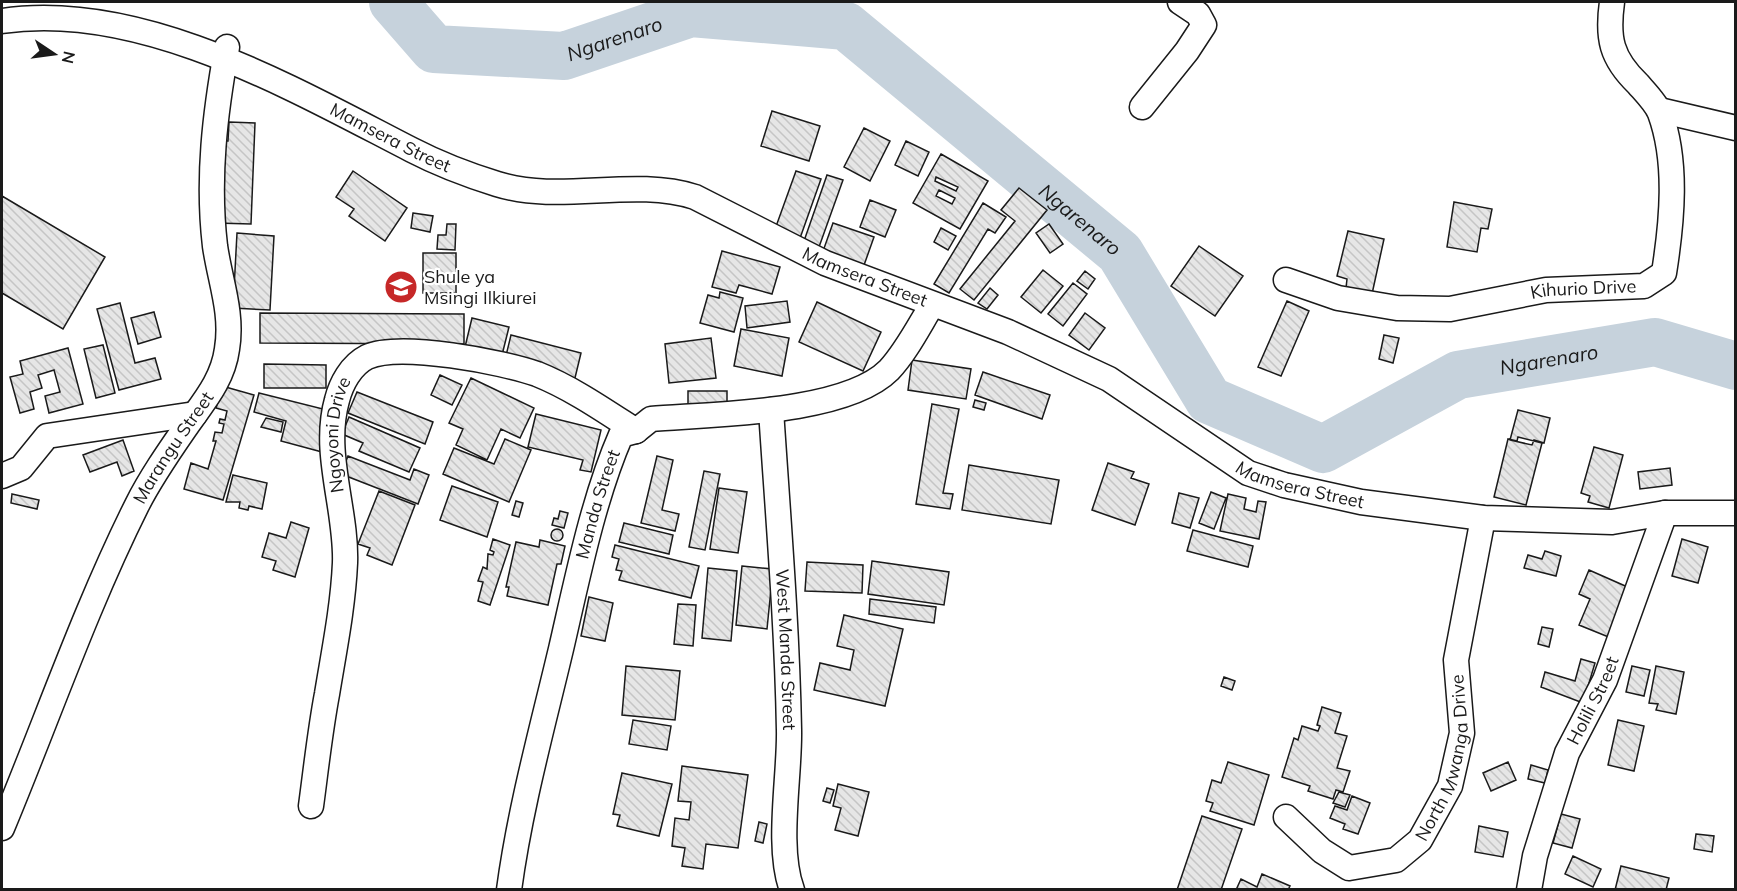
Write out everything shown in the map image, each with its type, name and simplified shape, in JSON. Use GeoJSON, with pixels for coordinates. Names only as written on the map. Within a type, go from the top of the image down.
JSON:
{"type":"FeatureCollection","features":[{"type":"Feature","properties":{"kind":"street"},"geometry":{"type":"LineString","coordinates":[[1142,107],[1187,51],[1203,25],[1198,14],[1180,2]]}},
{"type":"Feature","properties":{"kind":"street","name":"Kihurio Drive"},"geometry":{"type":"LineString","coordinates":[[1286,280],[1338,298],[1397,308],[1449,309],[1546,290],[1644,286],[1664,273],[1671,230],[1667,137],[1659,110],[1621,68],[1612,45],[1609,22],[1612,2]]}},
{"type":"Feature","properties":{"kind":"street","name":"Mamsera Street"},"geometry":{"type":"LineString","coordinates":[[2,21],[60,9],[117,11],[190,31],[227,47],[446,166],[500,185],[532,189],[674,191],[728,213],[825,263],[1008,332],[1109,379],[1248,473],[1284,485],[1361,502],[1483,518],[1612,522],[1665,513],[1736,513]]}},
{"type":"Feature","properties":{"kind":"street","name":"Marangu Street"},"geometry":{"type":"LineString","coordinates":[[2,828],[90,608],[138,503],[195,414],[210,396],[220,376],[227,350],[230,319],[215,247],[210,183],[213,135],[227,47]]}},
{"type":"Feature","properties":{"kind":"street"},"geometry":{"type":"LineString","coordinates":[[1659,110],[1736,128]]}},
{"type":"Feature","properties":{"kind":"street","name":"Manda Street"},"geometry":{"type":"LineString","coordinates":[[509,890],[517,834],[610,461],[621,435],[636,431],[651,419],[771,410],[842,395],[869,385],[889,370],[932,305]]}},
{"type":"Feature","properties":{"kind":"street","name":"Ngoyoni Drive"},"geometry":{"type":"LineString","coordinates":[[311,806],[345,562],[333,446],[333,422],[336,401],[344,381],[357,363],[369,356],[422,353],[502,363],[539,375],[596,405],[636,431]]}},
{"type":"Feature","properties":{"kind":"street","name":"West Manda Street"},"geometry":{"type":"LineString","coordinates":[[771,410],[786,612],[789,733],[786,828],[792,890]]}},
{"type":"Feature","properties":{"kind":"street"},"geometry":{"type":"LineString","coordinates":[[2,476],[21,468],[47,436],[195,414]]}},
{"type":"Feature","properties":{"kind":"street","name":"Holili Street"},"geometry":{"type":"LineString","coordinates":[[1529,890],[1534,856],[1568,753],[1605,680],[1665,513]]}},
{"type":"Feature","properties":{"kind":"street","name":"North Mwanga Drive"},"geometry":{"type":"LineString","coordinates":[[1286,817],[1322,852],[1349,868],[1396,860],[1420,840],[1450,786],[1458,757],[1462,733],[1456,660],[1483,518]]}},
{"type":"Feature","properties":{"kind":"building"},"geometry":{"type":"Polygon","coordinates":[[[772,111],[820,126],[809,161],[761,146],[772,111]]]}},
{"type":"Feature","properties":{"kind":"building"},"geometry":{"type":"Polygon","coordinates":[[[229,122],[255,123],[251,224],[216,223],[219,141],[228,141],[229,122]]]}},
{"type":"Feature","properties":{"kind":"building"},"geometry":{"type":"Polygon","coordinates":[[[864,128],[890,141],[870,181],[844,167],[864,128]]]}},
{"type":"Feature","properties":{"kind":"building"},"geometry":{"type":"Polygon","coordinates":[[[906,141],[929,152],[918,176],[895,165],[906,141]]]}},
{"type":"Feature","properties":{"kind":"building"},"geometry":{"type":"Polygon","coordinates":[[[941,154],[988,181],[960,229],[913,203],[941,154]],[[936,177],[935,181],[956,191],[958,187],[936,177]],[[939,190],[936,196],[952,204],[955,198],[939,190]]]}},
{"type":"Feature","properties":{"kind":"building"},"geometry":{"type":"Polygon","coordinates":[[[353,171],[407,208],[385,241],[349,216],[354,209],[336,197],[353,171]]]}},
{"type":"Feature","properties":{"kind":"building"},"geometry":{"type":"Polygon","coordinates":[[[796,171],[821,179],[799,241],[774,232],[796,171]]]}},
{"type":"Feature","properties":{"kind":"building"},"geometry":{"type":"Polygon","coordinates":[[[827,175],[843,180],[819,247],[804,241],[827,175]]]}},
{"type":"Feature","properties":{"kind":"building"},"geometry":{"type":"Polygon","coordinates":[[[1019,188],[1047,210],[974,300],[960,289],[1015,221],[1001,210],[1019,188]]]}},
{"type":"Feature","properties":{"kind":"building"},"geometry":{"type":"Polygon","coordinates":[[[2,196],[105,257],[63,329],[2,293],[2,196]]]}},
{"type":"Feature","properties":{"kind":"building"},"geometry":{"type":"Polygon","coordinates":[[[870,200],[896,210],[885,237],[860,227],[870,200]]]}},
{"type":"Feature","properties":{"kind":"building"},"geometry":{"type":"Polygon","coordinates":[[[1454,202],[1492,209],[1488,229],[1481,228],[1477,252],[1447,247],[1454,202]]]}},
{"type":"Feature","properties":{"kind":"building"},"geometry":{"type":"Polygon","coordinates":[[[983,203],[1006,217],[995,233],[988,229],[949,293],[934,284],[983,203]]]}},
{"type":"Feature","properties":{"kind":"building"},"geometry":{"type":"Polygon","coordinates":[[[413,213],[433,216],[430,232],[411,228],[413,213]]]}},
{"type":"Feature","properties":{"kind":"building"},"geometry":{"type":"Polygon","coordinates":[[[833,223],[874,237],[863,268],[822,254],[833,223]]]}},
{"type":"Feature","properties":{"kind":"building"},"geometry":{"type":"Polygon","coordinates":[[[447,224],[456,224],[455,250],[437,249],[438,235],[446,235],[447,224]]]}},
{"type":"Feature","properties":{"kind":"building"},"geometry":{"type":"Polygon","coordinates":[[[1049,224],[1063,244],[1050,253],[1036,233],[1049,224]]]}},
{"type":"Feature","properties":{"kind":"building"},"geometry":{"type":"Polygon","coordinates":[[[941,228],[956,236],[948,250],[934,242],[941,228]]]}},
{"type":"Feature","properties":{"kind":"building"},"geometry":{"type":"Polygon","coordinates":[[[1348,231],[1384,239],[1372,294],[1346,288],[1347,279],[1337,276],[1348,231]]]}},
{"type":"Feature","properties":{"kind":"building"},"geometry":{"type":"Polygon","coordinates":[[[237,233],[274,236],[270,310],[233,308],[237,233]]]}},
{"type":"Feature","properties":{"kind":"building"},"geometry":{"type":"Polygon","coordinates":[[[1199,246],[1243,276],[1215,316],[1171,286],[1199,246]]]}},
{"type":"Feature","properties":{"kind":"building"},"geometry":{"type":"Polygon","coordinates":[[[722,251],[780,267],[772,294],[739,285],[736,293],[712,287],[722,251]]]}},
{"type":"Feature","properties":{"kind":"building"},"geometry":{"type":"Polygon","coordinates":[[[423,253],[456,253],[456,293],[423,293],[423,253]]]}},
{"type":"Feature","properties":{"kind":"building"},"geometry":{"type":"Polygon","coordinates":[[[1043,270],[1063,286],[1041,313],[1021,297],[1043,270]]]}},
{"type":"Feature","properties":{"kind":"building"},"geometry":{"type":"Polygon","coordinates":[[[1085,271],[1095,279],[1088,289],[1077,281],[1085,271]]]}},
{"type":"Feature","properties":{"kind":"building"},"geometry":{"type":"Polygon","coordinates":[[[1073,283],[1087,294],[1063,326],[1048,314],[1073,283]]]}},
{"type":"Feature","properties":{"kind":"building"},"geometry":{"type":"Polygon","coordinates":[[[990,288],[998,295],[987,309],[978,303],[990,288]]]}},
{"type":"Feature","properties":{"kind":"building"},"geometry":{"type":"Polygon","coordinates":[[[720,292],[743,298],[734,332],[700,323],[708,295],[719,298],[720,292]]]}},
{"type":"Feature","properties":{"kind":"building"},"geometry":{"type":"Polygon","coordinates":[[[787,301],[790,322],[747,328],[745,306],[787,301]]]}},
{"type":"Feature","properties":{"kind":"building"},"geometry":{"type":"Polygon","coordinates":[[[1287,301],[1309,311],[1281,376],[1258,367],[1287,301]]]}},
{"type":"Feature","properties":{"kind":"building"},"geometry":{"type":"Polygon","coordinates":[[[817,302],[881,332],[863,371],[799,342],[817,302]]]}},
{"type":"Feature","properties":{"kind":"building"},"geometry":{"type":"Polygon","coordinates":[[[120,303],[135,363],[155,358],[161,379],[119,390],[97,309],[120,303]]]}},
{"type":"Feature","properties":{"kind":"building"},"geometry":{"type":"Polygon","coordinates":[[[154,312],[161,337],[138,344],[131,318],[154,312]]]}},
{"type":"Feature","properties":{"kind":"building"},"geometry":{"type":"Polygon","coordinates":[[[260,313],[464,314],[464,344],[260,343],[260,313]]]}},
{"type":"Feature","properties":{"kind":"building"},"geometry":{"type":"Polygon","coordinates":[[[1085,313],[1105,328],[1089,350],[1069,335],[1085,313]]]}},
{"type":"Feature","properties":{"kind":"building"},"geometry":{"type":"Polygon","coordinates":[[[472,318],[509,327],[502,355],[465,347],[472,318]]]}},
{"type":"Feature","properties":{"kind":"building"},"geometry":{"type":"Polygon","coordinates":[[[741,329],[789,338],[782,376],[734,366],[741,329]]]}},
{"type":"Feature","properties":{"kind":"building"},"geometry":{"type":"Polygon","coordinates":[[[511,335],[581,353],[574,382],[504,364],[511,335]]]}},
{"type":"Feature","properties":{"kind":"building"},"geometry":{"type":"Polygon","coordinates":[[[1384,335],[1399,338],[1393,363],[1379,359],[1384,335]]]}},
{"type":"Feature","properties":{"kind":"building"},"geometry":{"type":"Polygon","coordinates":[[[711,338],[716,378],[669,383],[665,344],[711,338]]]}},
{"type":"Feature","properties":{"kind":"building"},"geometry":{"type":"Polygon","coordinates":[[[103,345],[115,393],[96,398],[84,349],[103,345]]]}},
{"type":"Feature","properties":{"kind":"building"},"geometry":{"type":"Polygon","coordinates":[[[68,348],[83,404],[49,413],[45,396],[60,392],[54,370],[38,375],[42,388],[30,392],[34,409],[20,413],[10,377],[23,374],[20,361],[68,348]]]}},
{"type":"Feature","properties":{"kind":"building"},"geometry":{"type":"Polygon","coordinates":[[[912,360],[971,369],[966,399],[908,390],[912,360]]]}},
{"type":"Feature","properties":{"kind":"building"},"geometry":{"type":"Polygon","coordinates":[[[264,364],[326,365],[326,388],[264,388],[264,364]]]}},
{"type":"Feature","properties":{"kind":"building"},"geometry":{"type":"Polygon","coordinates":[[[983,372],[1050,395],[1042,419],[975,395],[983,372]]]}},
{"type":"Feature","properties":{"kind":"building"},"geometry":{"type":"Polygon","coordinates":[[[440,375],[462,385],[452,405],[431,395],[440,375]]]}},
{"type":"Feature","properties":{"kind":"building"},"geometry":{"type":"Polygon","coordinates":[[[471,378],[534,408],[520,438],[501,429],[487,460],[456,445],[463,429],[449,423],[471,378]]]}},
{"type":"Feature","properties":{"kind":"building"},"geometry":{"type":"Polygon","coordinates":[[[222,386],[254,395],[223,500],[184,489],[191,463],[208,469],[216,441],[213,441],[215,432],[222,433],[224,424],[219,423],[220,419],[225,420],[227,411],[216,408],[222,386]]]}},
{"type":"Feature","properties":{"kind":"building"},"geometry":{"type":"Polygon","coordinates":[[[688,391],[727,391],[727,413],[688,407],[688,391]]]}},
{"type":"Feature","properties":{"kind":"building"},"geometry":{"type":"Polygon","coordinates":[[[357,392],[433,422],[425,444],[348,413],[357,392]]]}},
{"type":"Feature","properties":{"kind":"building"},"geometry":{"type":"Polygon","coordinates":[[[259,393],[327,410],[322,452],[281,441],[286,421],[254,412],[259,393]]]}},
{"type":"Feature","properties":{"kind":"building"},"geometry":{"type":"Polygon","coordinates":[[[975,400],[986,403],[984,410],[973,407],[975,400]]]}},
{"type":"Feature","properties":{"kind":"building"},"geometry":{"type":"Polygon","coordinates":[[[932,404],[959,409],[943,493],[953,494],[950,509],[916,504],[932,404]]]}},
{"type":"Feature","properties":{"kind":"building"},"geometry":{"type":"Polygon","coordinates":[[[1518,410],[1550,418],[1544,443],[1534,440],[1532,445],[1510,440],[1518,410]]]}},
{"type":"Feature","properties":{"kind":"building"},"geometry":{"type":"Polygon","coordinates":[[[536,414],[601,430],[591,472],[580,470],[583,460],[528,447],[536,414]]]}},
{"type":"Feature","properties":{"kind":"building"},"geometry":{"type":"Polygon","coordinates":[[[349,417],[420,448],[409,472],[359,451],[363,443],[342,434],[349,417]]]}},
{"type":"Feature","properties":{"kind":"building"},"geometry":{"type":"Polygon","coordinates":[[[266,418],[283,422],[281,432],[261,427],[266,418]]]}},
{"type":"Feature","properties":{"kind":"building"},"geometry":{"type":"Polygon","coordinates":[[[1518,437],[1542,443],[1526,505],[1494,497],[1508,439],[1517,441],[1518,437]]]}},
{"type":"Feature","properties":{"kind":"building"},"geometry":{"type":"Polygon","coordinates":[[[505,439],[531,450],[509,502],[443,474],[454,448],[494,464],[505,439]]]}},
{"type":"Feature","properties":{"kind":"building"},"geometry":{"type":"Polygon","coordinates":[[[123,440],[134,471],[122,476],[117,462],[90,472],[83,455],[123,440]]]}},
{"type":"Feature","properties":{"kind":"building"},"geometry":{"type":"Polygon","coordinates":[[[1594,447],[1623,455],[1609,508],[1588,502],[1590,496],[1581,493],[1594,447]]]}},
{"type":"Feature","properties":{"kind":"building"},"geometry":{"type":"Polygon","coordinates":[[[348,456],[410,480],[414,469],[429,475],[418,504],[341,474],[348,456]]]}},
{"type":"Feature","properties":{"kind":"building"},"geometry":{"type":"Polygon","coordinates":[[[657,456],[673,460],[662,510],[679,514],[675,531],[641,523],[657,456]]]}},
{"type":"Feature","properties":{"kind":"building"},"geometry":{"type":"Polygon","coordinates":[[[1108,463],[1134,472],[1131,478],[1149,484],[1135,525],[1092,510],[1108,463]]]}},
{"type":"Feature","properties":{"kind":"building"},"geometry":{"type":"Polygon","coordinates":[[[969,465],[1059,480],[1051,524],[962,510],[969,465]]]}},
{"type":"Feature","properties":{"kind":"building"},"geometry":{"type":"Polygon","coordinates":[[[1670,468],[1672,485],[1640,489],[1638,472],[1670,468]]]}},
{"type":"Feature","properties":{"kind":"building"},"geometry":{"type":"Polygon","coordinates":[[[704,471],[720,474],[705,550],[689,547],[704,471]]]}},
{"type":"Feature","properties":{"kind":"building"},"geometry":{"type":"Polygon","coordinates":[[[233,475],[267,483],[262,509],[249,506],[248,510],[239,508],[240,502],[226,502],[233,475]]]}},
{"type":"Feature","properties":{"kind":"building"},"geometry":{"type":"Polygon","coordinates":[[[452,486],[498,502],[487,537],[440,520],[452,486]]]}},
{"type":"Feature","properties":{"kind":"building"},"geometry":{"type":"Polygon","coordinates":[[[719,488],[747,492],[738,553],[710,549],[719,488]]]}},
{"type":"Feature","properties":{"kind":"building"},"geometry":{"type":"Polygon","coordinates":[[[379,491],[415,505],[392,565],[367,555],[370,548],[358,544],[379,491]]]}},
{"type":"Feature","properties":{"kind":"building"},"geometry":{"type":"Polygon","coordinates":[[[1211,492],[1226,498],[1214,529],[1199,523],[1211,492]]]}},
{"type":"Feature","properties":{"kind":"building"},"geometry":{"type":"Polygon","coordinates":[[[1179,493],[1199,498],[1190,528],[1172,523],[1179,493]]]}},
{"type":"Feature","properties":{"kind":"building"},"geometry":{"type":"Polygon","coordinates":[[[12,494],[39,500],[37,509],[11,503],[12,494]]]}},
{"type":"Feature","properties":{"kind":"building"},"geometry":{"type":"Polygon","coordinates":[[[1228,494],[1246,498],[1244,509],[1256,512],[1258,501],[1266,502],[1259,539],[1220,531],[1228,494]]]}},
{"type":"Feature","properties":{"kind":"building"},"geometry":{"type":"Polygon","coordinates":[[[516,501],[523,503],[519,517],[512,515],[516,501]]]}},
{"type":"Feature","properties":{"kind":"building"},"geometry":{"type":"Polygon","coordinates":[[[560,511],[568,513],[564,528],[552,525],[554,518],[558,519],[560,511]]]}},
{"type":"Feature","properties":{"kind":"building"},"geometry":{"type":"Polygon","coordinates":[[[291,522],[309,528],[295,577],[273,570],[276,561],[262,557],[269,533],[286,538],[291,522]]]}},
{"type":"Feature","properties":{"kind":"building"},"geometry":{"type":"Polygon","coordinates":[[[624,523],[673,535],[669,554],[619,542],[624,523]]]}},
{"type":"Feature","properties":{"kind":"building"},"geometry":{"type":"Polygon","coordinates":[[[559,529],[563,535],[559,541],[555,541],[551,533],[559,529]]]}},
{"type":"Feature","properties":{"kind":"building"},"geometry":{"type":"Polygon","coordinates":[[[1193,530],[1253,546],[1248,567],[1187,551],[1193,530]]]}},
{"type":"Feature","properties":{"kind":"building"},"geometry":{"type":"Polygon","coordinates":[[[493,539],[510,545],[490,605],[478,601],[483,582],[478,581],[483,567],[487,569],[488,554],[493,555],[494,552],[490,550],[493,539]]]}},
{"type":"Feature","properties":{"kind":"building"},"geometry":{"type":"Polygon","coordinates":[[[1682,539],[1708,547],[1698,583],[1672,576],[1682,539]]]}},
{"type":"Feature","properties":{"kind":"building"},"geometry":{"type":"Polygon","coordinates":[[[540,540],[565,546],[561,564],[557,564],[548,605],[507,596],[509,587],[506,587],[516,542],[539,547],[540,540]]]}},
{"type":"Feature","properties":{"kind":"building"},"geometry":{"type":"Polygon","coordinates":[[[615,545],[699,566],[691,598],[619,580],[622,571],[616,570],[619,559],[612,557],[615,545]]]}},
{"type":"Feature","properties":{"kind":"building"},"geometry":{"type":"Polygon","coordinates":[[[1545,551],[1561,556],[1556,576],[1524,568],[1528,555],[1542,559],[1545,551]]]}},
{"type":"Feature","properties":{"kind":"building"},"geometry":{"type":"Polygon","coordinates":[[[872,561],[949,572],[944,605],[868,594],[872,561]]]}},
{"type":"Feature","properties":{"kind":"building"},"geometry":{"type":"Polygon","coordinates":[[[807,562],[863,565],[862,593],[805,591],[807,562]]]}},
{"type":"Feature","properties":{"kind":"building"},"geometry":{"type":"Polygon","coordinates":[[[742,566],[773,569],[767,629],[736,625],[742,566]]]}},
{"type":"Feature","properties":{"kind":"building"},"geometry":{"type":"Polygon","coordinates":[[[708,568],[737,571],[731,641],[702,638],[708,568]]]}},
{"type":"Feature","properties":{"kind":"building"},"geometry":{"type":"Polygon","coordinates":[[[1589,570],[1632,589],[1611,638],[1579,625],[1590,599],[1579,594],[1589,570]]]}},
{"type":"Feature","properties":{"kind":"building"},"geometry":{"type":"Polygon","coordinates":[[[589,597],[613,603],[605,641],[581,636],[589,597]]]}},
{"type":"Feature","properties":{"kind":"building"},"geometry":{"type":"Polygon","coordinates":[[[870,599],[936,607],[934,623],[869,614],[870,599]]]}},
{"type":"Feature","properties":{"kind":"building"},"geometry":{"type":"Polygon","coordinates":[[[678,604],[696,605],[693,646],[674,644],[678,604]]]}},
{"type":"Feature","properties":{"kind":"building"},"geometry":{"type":"Polygon","coordinates":[[[844,615],[903,629],[885,706],[814,690],[820,663],[850,670],[854,650],[837,646],[844,615]]]}},
{"type":"Feature","properties":{"kind":"building"},"geometry":{"type":"Polygon","coordinates":[[[1542,627],[1553,629],[1549,647],[1538,644],[1542,627]]]}},
{"type":"Feature","properties":{"kind":"building"},"geometry":{"type":"Polygon","coordinates":[[[1581,659],[1595,663],[1583,703],[1541,687],[1545,672],[1575,681],[1581,659]]]}},
{"type":"Feature","properties":{"kind":"building"},"geometry":{"type":"Polygon","coordinates":[[[626,666],[680,671],[675,720],[622,715],[626,666]]]}},
{"type":"Feature","properties":{"kind":"building"},"geometry":{"type":"Polygon","coordinates":[[[1632,666],[1650,670],[1644,696],[1626,692],[1632,666]]]}},
{"type":"Feature","properties":{"kind":"building"},"geometry":{"type":"Polygon","coordinates":[[[1656,666],[1684,672],[1676,714],[1656,710],[1658,704],[1649,703],[1656,666]]]}},
{"type":"Feature","properties":{"kind":"building"},"geometry":{"type":"Polygon","coordinates":[[[1224,677],[1235,681],[1232,690],[1221,686],[1224,677]]]}},
{"type":"Feature","properties":{"kind":"building"},"geometry":{"type":"Polygon","coordinates":[[[1322,707],[1341,713],[1335,733],[1347,736],[1337,768],[1350,771],[1343,792],[1336,790],[1333,799],[1308,791],[1310,786],[1282,777],[1294,738],[1298,740],[1302,726],[1318,731],[1320,726],[1317,725],[1322,707]]]}},
{"type":"Feature","properties":{"kind":"building"},"geometry":{"type":"Polygon","coordinates":[[[633,720],[671,726],[667,750],[629,744],[633,720]]]}},
{"type":"Feature","properties":{"kind":"building"},"geometry":{"type":"Polygon","coordinates":[[[1618,720],[1644,726],[1634,771],[1608,765],[1618,720]]]}},
{"type":"Feature","properties":{"kind":"building"},"geometry":{"type":"Polygon","coordinates":[[[1228,762],[1269,775],[1254,825],[1210,811],[1213,803],[1206,801],[1212,780],[1221,783],[1228,762]]]}},
{"type":"Feature","properties":{"kind":"building"},"geometry":{"type":"Polygon","coordinates":[[[1508,762],[1516,780],[1491,791],[1483,773],[1508,762]]]}},
{"type":"Feature","properties":{"kind":"building"},"geometry":{"type":"Polygon","coordinates":[[[1531,765],[1548,770],[1545,783],[1528,779],[1531,765]]]}},
{"type":"Feature","properties":{"kind":"building"},"geometry":{"type":"Polygon","coordinates":[[[682,766],[748,775],[738,848],[706,844],[703,869],[682,866],[685,848],[672,846],[675,818],[689,820],[691,802],[678,801],[682,766]]]}},
{"type":"Feature","properties":{"kind":"building"},"geometry":{"type":"Polygon","coordinates":[[[622,773],[672,784],[659,836],[617,826],[620,815],[613,814],[622,773]]]}},
{"type":"Feature","properties":{"kind":"building"},"geometry":{"type":"Polygon","coordinates":[[[838,784],[869,792],[858,836],[835,830],[841,808],[833,806],[838,784]]]}},
{"type":"Feature","properties":{"kind":"building"},"geometry":{"type":"Polygon","coordinates":[[[827,788],[834,790],[830,803],[823,801],[827,788]]]}},
{"type":"Feature","properties":{"kind":"building"},"geometry":{"type":"Polygon","coordinates":[[[1339,792],[1350,795],[1345,807],[1333,803],[1339,792]]]}},
{"type":"Feature","properties":{"kind":"building"},"geometry":{"type":"Polygon","coordinates":[[[1352,796],[1370,803],[1358,834],[1343,829],[1345,824],[1330,818],[1335,806],[1347,810],[1352,796]]]}},
{"type":"Feature","properties":{"kind":"building"},"geometry":{"type":"Polygon","coordinates":[[[1561,814],[1580,819],[1572,848],[1553,843],[1561,814]]]}},
{"type":"Feature","properties":{"kind":"building"},"geometry":{"type":"Polygon","coordinates":[[[1202,816],[1242,829],[1221,890],[1177,890],[1202,816]]]}},
{"type":"Feature","properties":{"kind":"building"},"geometry":{"type":"Polygon","coordinates":[[[759,822],[767,824],[763,843],[755,841],[759,822]]]}},
{"type":"Feature","properties":{"kind":"building"},"geometry":{"type":"Polygon","coordinates":[[[1479,826],[1508,832],[1503,857],[1475,852],[1479,826]]]}},
{"type":"Feature","properties":{"kind":"building"},"geometry":{"type":"Polygon","coordinates":[[[1696,834],[1714,836],[1712,852],[1694,849],[1696,834]]]}},
{"type":"Feature","properties":{"kind":"building"},"geometry":{"type":"Polygon","coordinates":[[[1573,856],[1601,869],[1593,887],[1565,874],[1573,856]]]}},
{"type":"Feature","properties":{"kind":"building"},"geometry":{"type":"Polygon","coordinates":[[[1621,866],[1669,878],[1666,890],[1615,890],[1621,866]]]}},
{"type":"Feature","properties":{"kind":"building"},"geometry":{"type":"Polygon","coordinates":[[[1262,874],[1290,886],[1288,890],[1236,890],[1241,879],[1257,887],[1262,874]]]}},
{"type":"Feature","properties":{"kind":"waterway","name":"Ngarenaro"},"geometry":{"type":"LineString","coordinates":[[393,2],[434,49],[564,56],[691,13],[846,26],[1120,253],[1209,400],[1323,449],[1458,375],[1655,342],[1736,366]]}},
{"type":"Feature","properties":{"kind":"place","name":"Shule ya Msingi Ilkiurei"},"geometry":{"type":"Point","coordinates":[401,287]}}]}
